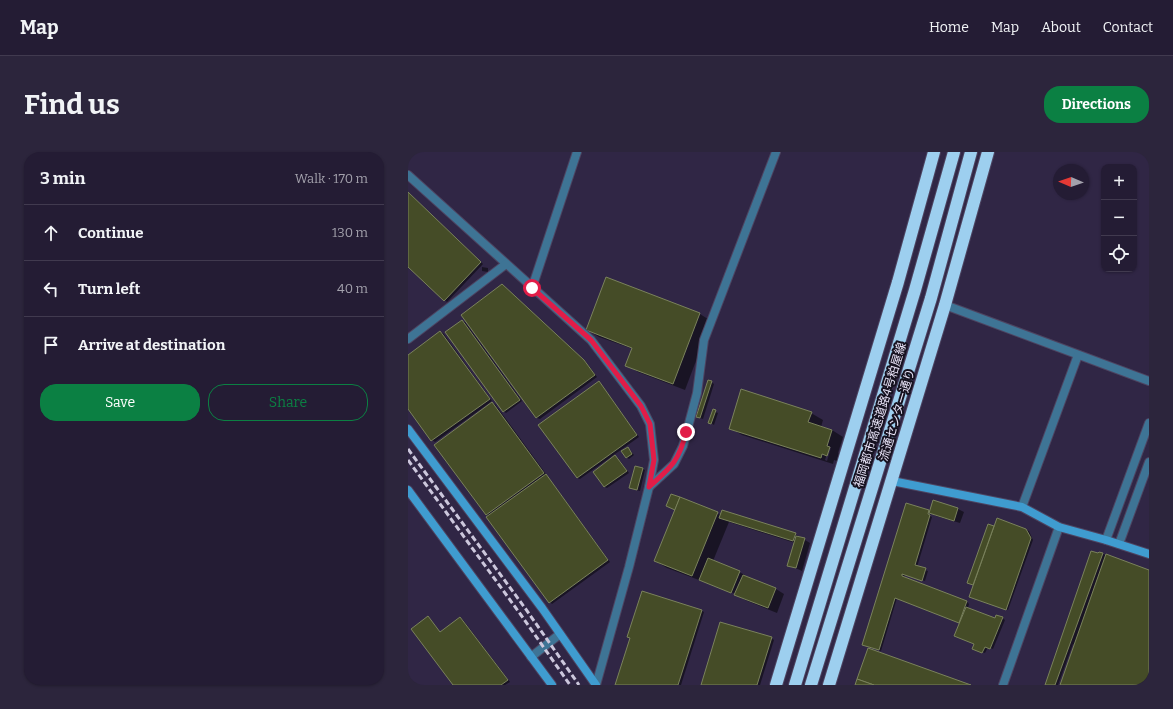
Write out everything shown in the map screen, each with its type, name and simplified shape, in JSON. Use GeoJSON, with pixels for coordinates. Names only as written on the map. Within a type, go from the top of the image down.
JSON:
{"type":"FeatureCollection","features":[{"type":"Feature","properties":{"kind":"highway"},"geometry":{"type":"LineString","coordinates":[[776,685],[896,289],[934,152]]}},
{"type":"Feature","properties":{"kind":"highway","name":"福岡都市高速道路4号粕屋線"},"geometry":{"type":"LineString","coordinates":[[795,685],[915,290],[954,152]]}},
{"type":"Feature","properties":{"kind":"highway","name":"福岡都市高速道路4号粕屋線"},"geometry":{"type":"LineString","coordinates":[[811,685],[931,298],[971,152]]}},
{"type":"Feature","properties":{"kind":"highway","name":"流通センター通り"},"geometry":{"type":"LineString","coordinates":[[829,685],[945,305],[988,152]]}},
{"type":"Feature","properties":{"kind":"street"},"geometry":{"type":"LineString","coordinates":[[532,288],[577,152]]}},
{"type":"Feature","properties":{"kind":"street"},"geometry":{"type":"LineString","coordinates":[[649,487],[674,464],[683,446],[696,393],[704,340],[776,152]]}},
{"type":"Feature","properties":{"kind":"street"},"geometry":{"type":"LineString","coordinates":[[408,175],[591,340],[641,406],[650,424],[654,460],[649,487],[596,685]]}},
{"type":"Feature","properties":{"kind":"street"},"geometry":{"type":"LineString","coordinates":[[408,339],[506,264]]}},
{"type":"Feature","properties":{"kind":"street"},"geometry":{"type":"LineString","coordinates":[[945,305],[1149,381]]}},
{"type":"Feature","properties":{"kind":"street"},"geometry":{"type":"LineString","coordinates":[[1022,507],[1078,355]]}},
{"type":"Feature","properties":{"kind":"street"},"geometry":{"type":"LineString","coordinates":[[1106,540],[1149,423]]}},
{"type":"Feature","properties":{"kind":"street"},"geometry":{"type":"LineString","coordinates":[[408,429],[596,685]]}},
{"type":"Feature","properties":{"kind":"street"},"geometry":{"type":"LineString","coordinates":[[1120,544],[1149,462]]}},
{"type":"Feature","properties":{"kind":"street"},"geometry":{"type":"LineString","coordinates":[[892,480],[1022,507],[1059,527],[1120,544],[1149,554]]}},
{"type":"Feature","properties":{"kind":"street"},"geometry":{"type":"LineString","coordinates":[[408,490],[552,685]]}},
{"type":"Feature","properties":{"kind":"street"},"geometry":{"type":"LineString","coordinates":[[1003,685],[1059,527]]}},
{"type":"Feature","properties":{"kind":"street"},"geometry":{"type":"LineString","coordinates":[[531,656],[560,634]]}},
{"type":"Feature","properties":{"kind":"building"},"geometry":{"type":"Polygon","coordinates":[[[408,192],[481,262],[444,301],[408,267],[408,192]]]}},
{"type":"Feature","properties":{"kind":"building"},"geometry":{"type":"Polygon","coordinates":[[[606,277],[700,313],[673,384],[625,366],[632,348],[586,330],[606,277]]]}},
{"type":"Feature","properties":{"kind":"building"},"geometry":{"type":"Polygon","coordinates":[[[502,284],[584,360],[595,375],[536,418],[461,315],[502,284]]]}},
{"type":"Feature","properties":{"kind":"building"},"geometry":{"type":"Polygon","coordinates":[[[462,320],[520,400],[503,412],[445,332],[462,320]]]}},
{"type":"Feature","properties":{"kind":"building"},"geometry":{"type":"Polygon","coordinates":[[[440,331],[490,399],[431,441],[408,409],[408,355],[440,331]]]}},
{"type":"Feature","properties":{"kind":"building"},"geometry":{"type":"Polygon","coordinates":[[[708,380],[712,381],[700,418],[696,417],[708,380]]]}},
{"type":"Feature","properties":{"kind":"building"},"geometry":{"type":"Polygon","coordinates":[[[599,381],[637,435],[577,478],[538,425],[599,381]]]}},
{"type":"Feature","properties":{"kind":"building"},"geometry":{"type":"Polygon","coordinates":[[[741,389],[812,412],[808,422],[832,430],[827,446],[830,447],[827,456],[822,454],[821,458],[729,429],[741,389]]]}},
{"type":"Feature","properties":{"kind":"building"},"geometry":{"type":"Polygon","coordinates":[[[492,402],[544,473],[486,515],[434,445],[492,402]]]}},
{"type":"Feature","properties":{"kind":"building"},"geometry":{"type":"Polygon","coordinates":[[[713,409],[716,410],[711,424],[708,423],[713,409]]]}},
{"type":"Feature","properties":{"kind":"building"},"geometry":{"type":"Polygon","coordinates":[[[628,447],[632,454],[626,458],[621,451],[628,447]]]}},
{"type":"Feature","properties":{"kind":"building"},"geometry":{"type":"Polygon","coordinates":[[[615,455],[627,471],[604,487],[593,472],[615,455]]]}},
{"type":"Feature","properties":{"kind":"building"},"geometry":{"type":"Polygon","coordinates":[[[635,466],[643,468],[637,490],[629,488],[635,466]]]}},
{"type":"Feature","properties":{"kind":"building"},"geometry":{"type":"Polygon","coordinates":[[[546,474],[608,560],[549,603],[486,517],[546,474]]]}},
{"type":"Feature","properties":{"kind":"building"},"geometry":{"type":"Polygon","coordinates":[[[671,494],[680,497],[675,510],[666,506],[671,494]]]}},
{"type":"Feature","properties":{"kind":"building"},"geometry":{"type":"Polygon","coordinates":[[[680,497],[718,512],[692,576],[654,561],[680,497]]]}},
{"type":"Feature","properties":{"kind":"building"},"geometry":{"type":"Polygon","coordinates":[[[933,500],[958,508],[954,521],[929,513],[933,500]]]}},
{"type":"Feature","properties":{"kind":"building"},"geometry":{"type":"Polygon","coordinates":[[[906,503],[929,510],[928,514],[930,515],[915,565],[926,568],[922,581],[902,574],[902,576],[967,601],[959,623],[895,598],[879,650],[862,645],[906,503]]]}},
{"type":"Feature","properties":{"kind":"building"},"geometry":{"type":"Polygon","coordinates":[[[722,510],[796,533],[793,541],[719,518],[722,510]]]}},
{"type":"Feature","properties":{"kind":"building"},"geometry":{"type":"Polygon","coordinates":[[[997,518],[1026,529],[1031,538],[1006,610],[969,597],[997,518]]]}},
{"type":"Feature","properties":{"kind":"building"},"geometry":{"type":"Polygon","coordinates":[[[988,524],[994,526],[973,585],[967,583],[988,524]]]}},
{"type":"Feature","properties":{"kind":"building"},"geometry":{"type":"Polygon","coordinates":[[[796,536],[805,538],[796,568],[787,566],[796,536]]]}},
{"type":"Feature","properties":{"kind":"building"},"geometry":{"type":"Polygon","coordinates":[[[1091,551],[1103,553],[1055,685],[1045,685],[1091,551]]]}},
{"type":"Feature","properties":{"kind":"building"},"geometry":{"type":"Polygon","coordinates":[[[1106,554],[1149,570],[1148,685],[1060,685],[1106,554]]]}},
{"type":"Feature","properties":{"kind":"building"},"geometry":{"type":"Polygon","coordinates":[[[708,558],[740,571],[731,593],[699,580],[708,558]]]}},
{"type":"Feature","properties":{"kind":"building"},"geometry":{"type":"Polygon","coordinates":[[[743,575],[776,588],[768,608],[734,595],[743,575]]]}},
{"type":"Feature","properties":{"kind":"building"},"geometry":{"type":"Polygon","coordinates":[[[642,591],[702,610],[678,685],[615,685],[630,638],[627,637],[642,591]]]}},
{"type":"Feature","properties":{"kind":"building"},"geometry":{"type":"Polygon","coordinates":[[[966,607],[995,618],[996,615],[1003,617],[990,649],[985,647],[982,653],[972,649],[974,644],[954,636],[966,607]]]}},
{"type":"Feature","properties":{"kind":"building"},"geometry":{"type":"Polygon","coordinates":[[[428,616],[440,632],[460,617],[508,680],[501,685],[453,685],[411,629],[428,616]]]}},
{"type":"Feature","properties":{"kind":"building"},"geometry":{"type":"Polygon","coordinates":[[[720,622],[772,637],[757,685],[701,685],[720,622]]]}},
{"type":"Feature","properties":{"kind":"building"},"geometry":{"type":"Polygon","coordinates":[[[868,648],[971,685],[874,685],[857,679],[868,648]]]}},
{"type":"Feature","properties":{"kind":"building"},"geometry":{"type":"Polygon","coordinates":[[[857,679],[874,685],[855,685],[857,679]]]}},
{"type":"Feature","properties":{"kind":"railway"},"geometry":{"type":"LineString","coordinates":[[408,449],[525,608],[579,685]]}},
{"type":"Feature","properties":{"kind":"railway"},"geometry":{"type":"LineString","coordinates":[[408,460],[570,685]]}},
{"type":"Feature","properties":{"kind":"route"},"geometry":{"type":"LineString","coordinates":[[532,288],[591,340],[641,406],[650,424],[654,460],[649,487],[674,464],[683,446],[686,432]]}}]}
